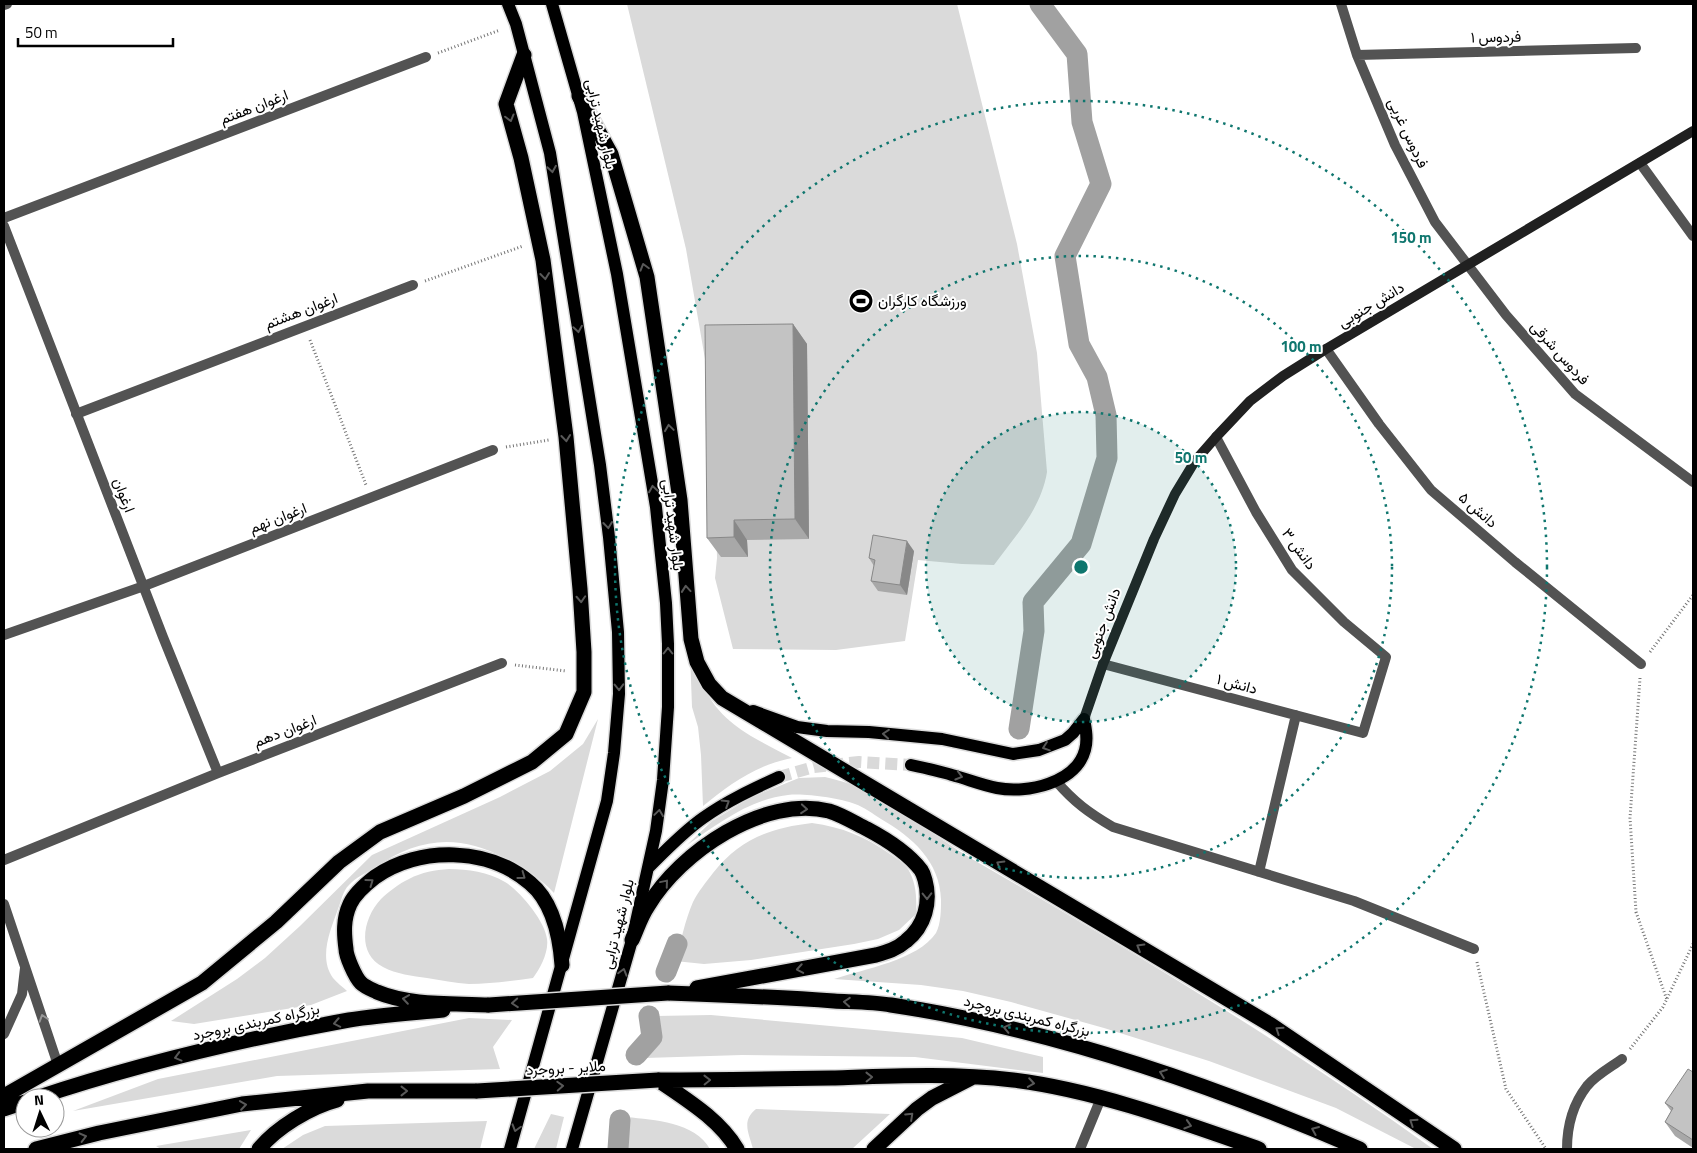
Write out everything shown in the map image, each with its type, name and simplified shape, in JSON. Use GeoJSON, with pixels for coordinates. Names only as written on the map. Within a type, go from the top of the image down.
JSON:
{"type":"FeatureCollection","features":[{"type":"Feature","properties":{"kind":"highway"},"geometry":{"type":"LineString","coordinates":[[4,1096],[202,984],[276,922],[339,862],[380,832],[464,796],[532,762],[566,734],[584,692],[580,589],[566,437],[543,260],[521,158],[506,104],[524,55]]}},
{"type":"Feature","properties":{"kind":"highway"},"geometry":{"type":"LineString","coordinates":[[579,96],[610,154],[647,277],[680,500],[691,639],[697,662],[709,684],[722,698],[1271,1025],[1454,1149]]}},
{"type":"Feature","properties":{"kind":"highway"},"geometry":{"type":"LineString","coordinates":[[562,965],[556,926],[546,904],[532,884],[510,868],[485,859],[436,855],[408,861],[383,872],[364,886],[350,904],[343,929],[346,955],[361,983],[376,991],[391,997],[432,1003],[490,1005],[668,993],[876,955],[894,950],[907,941],[920,926],[927,909],[928,890],[922,871],[892,844],[877,834],[829,812],[796,808],[765,815],[736,827],[682,864],[664,883],[648,906],[632,940]]}},
{"type":"Feature","properties":{"kind":"highway","name":"بزرگراه کمربندی بروجرد"},"geometry":{"type":"LineString","coordinates":[[668,993],[804,998],[889,1004],[956,1016],[1060,1041],[1156,1070],[1286,1118],[1360,1149]]}},
{"type":"Feature","properties":{"kind":"highway","name":"بزرگراه کمربندی بروجرد"},"geometry":{"type":"LineString","coordinates":[[65,1089],[232,1043],[351,1020],[490,1005]]}},
{"type":"Feature","properties":{"kind":"highway"},"geometry":{"type":"LineString","coordinates":[[658,1080],[900,1076],[973,1077],[1013,1080],[1053,1086],[1101,1098],[1260,1149]]}},
{"type":"Feature","properties":{"kind":"highway"},"geometry":{"type":"LineString","coordinates":[[874,1149],[917,1109],[932,1098],[973,1077]]}},
{"type":"Feature","properties":{"kind":"highway"},"geometry":{"type":"LineString","coordinates":[[658,1080],[710,1117],[731,1139],[737,1149]]}},
{"type":"Feature","properties":{"kind":"highway","name":"ملایر - بروجرد"},"geometry":{"type":"LineString","coordinates":[[368,1091],[476,1092],[658,1080]]}},
{"type":"Feature","properties":{"kind":"highway"},"geometry":{"type":"LineString","coordinates":[[36,1149],[99,1133],[242,1104],[368,1091]]}},
{"type":"Feature","properties":{"kind":"highway"},"geometry":{"type":"LineString","coordinates":[[259,1149],[280,1129],[303,1114],[332,1101],[368,1091]]}},
{"type":"Feature","properties":{"kind":"main road"},"geometry":{"type":"LineString","coordinates":[[508,4],[516,24],[550,153],[600,465],[618,632],[619,694],[614,753],[607,801],[510,1149]]}},
{"type":"Feature","properties":{"kind":"main road","name":"بلوار شهید ترابی"},"geometry":{"type":"LineString","coordinates":[[552,4],[579,96],[617,274],[656,508],[666,603],[668,644],[668,707],[664,771],[656,831],[632,940],[572,1149]]}},
{"type":"Feature","properties":{"kind":"main road"},"geometry":{"type":"LineString","coordinates":[[722,698],[797,727],[827,731],[869,732],[942,739],[1013,754],[1038,750],[1065,740],[1084,719]]}},
{"type":"Feature","properties":{"kind":"main road"},"geometry":{"type":"LineString","coordinates":[[911,765],[998,788],[1028,788],[1056,781],[1074,768],[1085,750],[1087,737],[1084,719]]}},
{"type":"Feature","properties":{"kind":"main road"},"geometry":{"type":"LineString","coordinates":[[648,868],[677,838],[704,817],[736,797],[779,777]]}},
{"type":"Feature","properties":{"kind":"street"},"geometry":{"type":"LineString","coordinates":[[4,5],[8,4]]}},
{"type":"Feature","properties":{"kind":"street","name":"فردوس غربی"},"geometry":{"type":"LineString","coordinates":[[1341,4],[1358,55],[1395,145],[1430,214],[1467,265]]}},
{"type":"Feature","properties":{"kind":"street","name":"فردوس ۱"},"geometry":{"type":"LineString","coordinates":[[1358,55],[1636,48]]}},
{"type":"Feature","properties":{"kind":"street","name":"ارغوان هفتم"},"geometry":{"type":"LineString","coordinates":[[4,218],[426,57]]}},
{"type":"Feature","properties":{"kind":"street","name":"دانش جنوبی"},"geometry":{"type":"LineString","coordinates":[[1084,719],[1103,664],[1154,539],[1175,494],[1196,461],[1216,436],[1250,401],[1283,376],[1326,349],[1693,131]]}},
{"type":"Feature","properties":{"kind":"street"},"geometry":{"type":"LineString","coordinates":[[1640,163],[1693,236]]}},
{"type":"Feature","properties":{"kind":"street","name":"ارغوان"},"geometry":{"type":"LineString","coordinates":[[4,226],[218,773]]}},
{"type":"Feature","properties":{"kind":"street","name":"فردوس شرقی"},"geometry":{"type":"LineString","coordinates":[[1467,265],[1506,315],[1575,394],[1693,482]]}},
{"type":"Feature","properties":{"kind":"street","name":"ارغوان هشتم"},"geometry":{"type":"LineString","coordinates":[[76,414],[413,285]]}},
{"type":"Feature","properties":{"kind":"street","name":"دانش ۵"},"geometry":{"type":"LineString","coordinates":[[1326,349],[1379,424],[1431,490],[1515,562],[1641,664]]}},
{"type":"Feature","properties":{"kind":"street","name":"دانش ۳"},"geometry":{"type":"LineString","coordinates":[[1216,436],[1256,512],[1292,570],[1344,622],[1386,658],[1362,733]]}},
{"type":"Feature","properties":{"kind":"street","name":"ارغوان نهم"},"geometry":{"type":"LineString","coordinates":[[4,636],[144,586],[493,450]]}},
{"type":"Feature","properties":{"kind":"street","name":"ارغوان دهم"},"geometry":{"type":"LineString","coordinates":[[4,860],[218,773],[502,663]]}},
{"type":"Feature","properties":{"kind":"street","name":"دانش ۱"},"geometry":{"type":"LineString","coordinates":[[1103,664],[1362,733]]}},
{"type":"Feature","properties":{"kind":"street"},"geometry":{"type":"LineString","coordinates":[[1259,872],[1296,715]]}},
{"type":"Feature","properties":{"kind":"street"},"geometry":{"type":"LineString","coordinates":[[1056,781],[1071,799],[1087,812],[1113,827],[1354,900],[1474,949]]}},
{"type":"Feature","properties":{"kind":"street"},"geometry":{"type":"LineString","coordinates":[[4,904],[58,1065]]}},
{"type":"Feature","properties":{"kind":"street"},"geometry":{"type":"LineString","coordinates":[[4,1034],[22,994],[25,964]]}},
{"type":"Feature","properties":{"kind":"street"},"geometry":{"type":"LineString","coordinates":[[1567,1149],[1567,1137],[1572,1112],[1588,1085],[1622,1059]]}},
{"type":"Feature","properties":{"kind":"street"},"geometry":{"type":"LineString","coordinates":[[1080,1149],[1101,1098]]}},
{"type":"Feature","properties":{"kind":"path"},"geometry":{"type":"LineString","coordinates":[[426,57],[516,24]]}},
{"type":"Feature","properties":{"kind":"path"},"geometry":{"type":"LineString","coordinates":[[413,285],[538,240]]}},
{"type":"Feature","properties":{"kind":"path"},"geometry":{"type":"LineString","coordinates":[[304,326],[370,498]]}},
{"type":"Feature","properties":{"kind":"path"},"geometry":{"type":"LineString","coordinates":[[493,450],[566,437]]}},
{"type":"Feature","properties":{"kind":"path"},"geometry":{"type":"LineString","coordinates":[[1667,1000],[1636,912],[1630,818],[1641,664],[1693,595]]}},
{"type":"Feature","properties":{"kind":"path"},"geometry":{"type":"LineString","coordinates":[[502,663],[584,673]]}},
{"type":"Feature","properties":{"kind":"path"},"geometry":{"type":"LineString","coordinates":[[1622,1059],[1663,1007],[1693,944]]}},
{"type":"Feature","properties":{"kind":"path"},"geometry":{"type":"LineString","coordinates":[[1474,949],[1506,1088],[1546,1149]]}},
{"type":"Feature","properties":{"kind":"shaded area","name":"ورزشگاه کارگران"},"geometry":{"type":"Polygon","coordinates":[[[627,4],[957,4],[1017,244],[1037,353],[1047,472],[1044,485],[1033,510],[994,565],[918,560],[905,641],[836,650],[733,649],[715,578],[717,558],[715,481],[705,359],[686,249],[627,4]]]}},
{"type":"Feature","properties":{"kind":"shaded area"},"geometry":{"type":"Polygon","coordinates":[[[690,653],[705,689],[712,702],[721,712],[731,722],[754,738],[792,758],[755,770],[723,790],[703,806],[698,727],[692,707],[690,653]]]}},
{"type":"Feature","properties":{"kind":"shaded area"},"geometry":{"type":"Polygon","coordinates":[[[598,719],[554,893],[518,865],[487,850],[470,845],[438,842],[406,850],[351,882],[344,893],[329,934],[326,961],[333,978],[347,991],[311,1005],[194,1024],[171,1021],[237,979],[265,958],[372,855],[500,797],[550,771],[583,744],[598,719]]]}},
{"type":"Feature","properties":{"kind":"shaded area"},"geometry":{"type":"Polygon","coordinates":[[[825,777],[850,784],[884,801],[979,863],[1153,965],[1323,1073],[1433,1149],[1416,1149],[1336,1108],[1209,1061],[1104,1028],[1011,1002],[963,991],[921,985],[834,979],[904,957],[928,942],[936,933],[941,912],[941,900],[936,873],[930,862],[913,842],[892,826],[858,805],[812,795],[788,795],[774,797],[748,807],[687,845],[712,821],[750,798],[799,778],[825,777]]]}},
{"type":"Feature","properties":{"kind":"shaded area"},"geometry":{"type":"Polygon","coordinates":[[[812,823],[844,830],[863,838],[902,863],[911,874],[916,896],[916,914],[899,930],[878,939],[854,944],[751,960],[704,964],[675,961],[693,902],[705,883],[723,861],[757,837],[783,828],[812,823]]]}},
{"type":"Feature","properties":{"kind":"shaded area"},"geometry":{"type":"Polygon","coordinates":[[[449,869],[478,872],[505,882],[531,907],[542,924],[547,939],[547,949],[533,978],[493,983],[464,984],[399,973],[383,967],[374,961],[369,953],[365,935],[370,916],[381,899],[398,885],[414,877],[429,872],[449,869]]]}},
{"type":"Feature","properties":{"kind":"shaded area"},"geometry":{"type":"Polygon","coordinates":[[[711,1015],[962,1038],[1043,1057],[1043,1073],[915,1057],[742,1055],[645,1058],[661,1038],[656,1016],[711,1015]]]}},
{"type":"Feature","properties":{"kind":"shaded area"},"geometry":{"type":"Polygon","coordinates":[[[469,1018],[512,1020],[493,1047],[500,1069],[277,1076],[73,1111],[158,1079],[469,1018]]]}},
{"type":"Feature","properties":{"kind":"shaded area"},"geometry":{"type":"Polygon","coordinates":[[[756,1109],[890,1114],[852,1149],[753,1149],[747,1123],[751,1114],[756,1109]]]}},
{"type":"Feature","properties":{"kind":"shaded area"},"geometry":{"type":"Polygon","coordinates":[[[551,1114],[564,1117],[556,1149],[534,1149],[551,1114]]]}},
{"type":"Feature","properties":{"kind":"shaded area"},"geometry":{"type":"Polygon","coordinates":[[[627,1117],[661,1121],[684,1128],[703,1140],[710,1149],[611,1149],[613,1141],[627,1117]]]}},
{"type":"Feature","properties":{"kind":"shaded area"},"geometry":{"type":"Polygon","coordinates":[[[487,1121],[480,1149],[282,1149],[303,1135],[325,1126],[487,1121]]]}},
{"type":"Feature","properties":{"kind":"shaded area"},"geometry":{"type":"Polygon","coordinates":[[[251,1130],[239,1149],[161,1149],[156,1146],[251,1130]]]}},
{"type":"Feature","properties":{"kind":"building"},"geometry":{"type":"Polygon","coordinates":[[[793,324],[795,519],[734,520],[734,537],[707,538],[705,325],[793,324]]]}},
{"type":"Feature","properties":{"kind":"building"},"geometry":{"type":"Polygon","coordinates":[[[873,535],[907,541],[900,585],[871,581],[875,560],[869,558],[873,535]]]}},
{"type":"Feature","properties":{"kind":"building"},"geometry":{"type":"Polygon","coordinates":[[[1688,1069],[1693,1072],[1693,1140],[1665,1122],[1673,1108],[1665,1103],[1688,1069]]]}},
{"type":"Feature","properties":{"kind":"waterway"},"geometry":{"type":"LineString","coordinates":[[1019,729],[1034,631],[1033,602],[1081,544],[1107,458],[1106,415],[1097,377],[1079,344],[1065,256],[1101,184],[1082,122],[1077,54],[1040,4]]}},
{"type":"Feature","properties":{"kind":"waterway"},"geometry":{"type":"LineString","coordinates":[[666,972],[677,944]]}},
{"type":"Feature","properties":{"kind":"waterway"},"geometry":{"type":"LineString","coordinates":[[636,1055],[652,1037],[649,1016]]}},
{"type":"Feature","properties":{"kind":"waterway"},"geometry":{"type":"LineString","coordinates":[[618,1149],[620,1120]]}},
{"type":"Feature","properties":{"kind":"tunnel"},"geometry":{"type":"LineString","coordinates":[[779,777],[814,767],[859,762],[911,765]]}},
{"type":"Feature","properties":{"kind":"place","name":"ورزشگاه کارگران"},"geometry":{"type":"Point","coordinates":[861,301]}}]}
